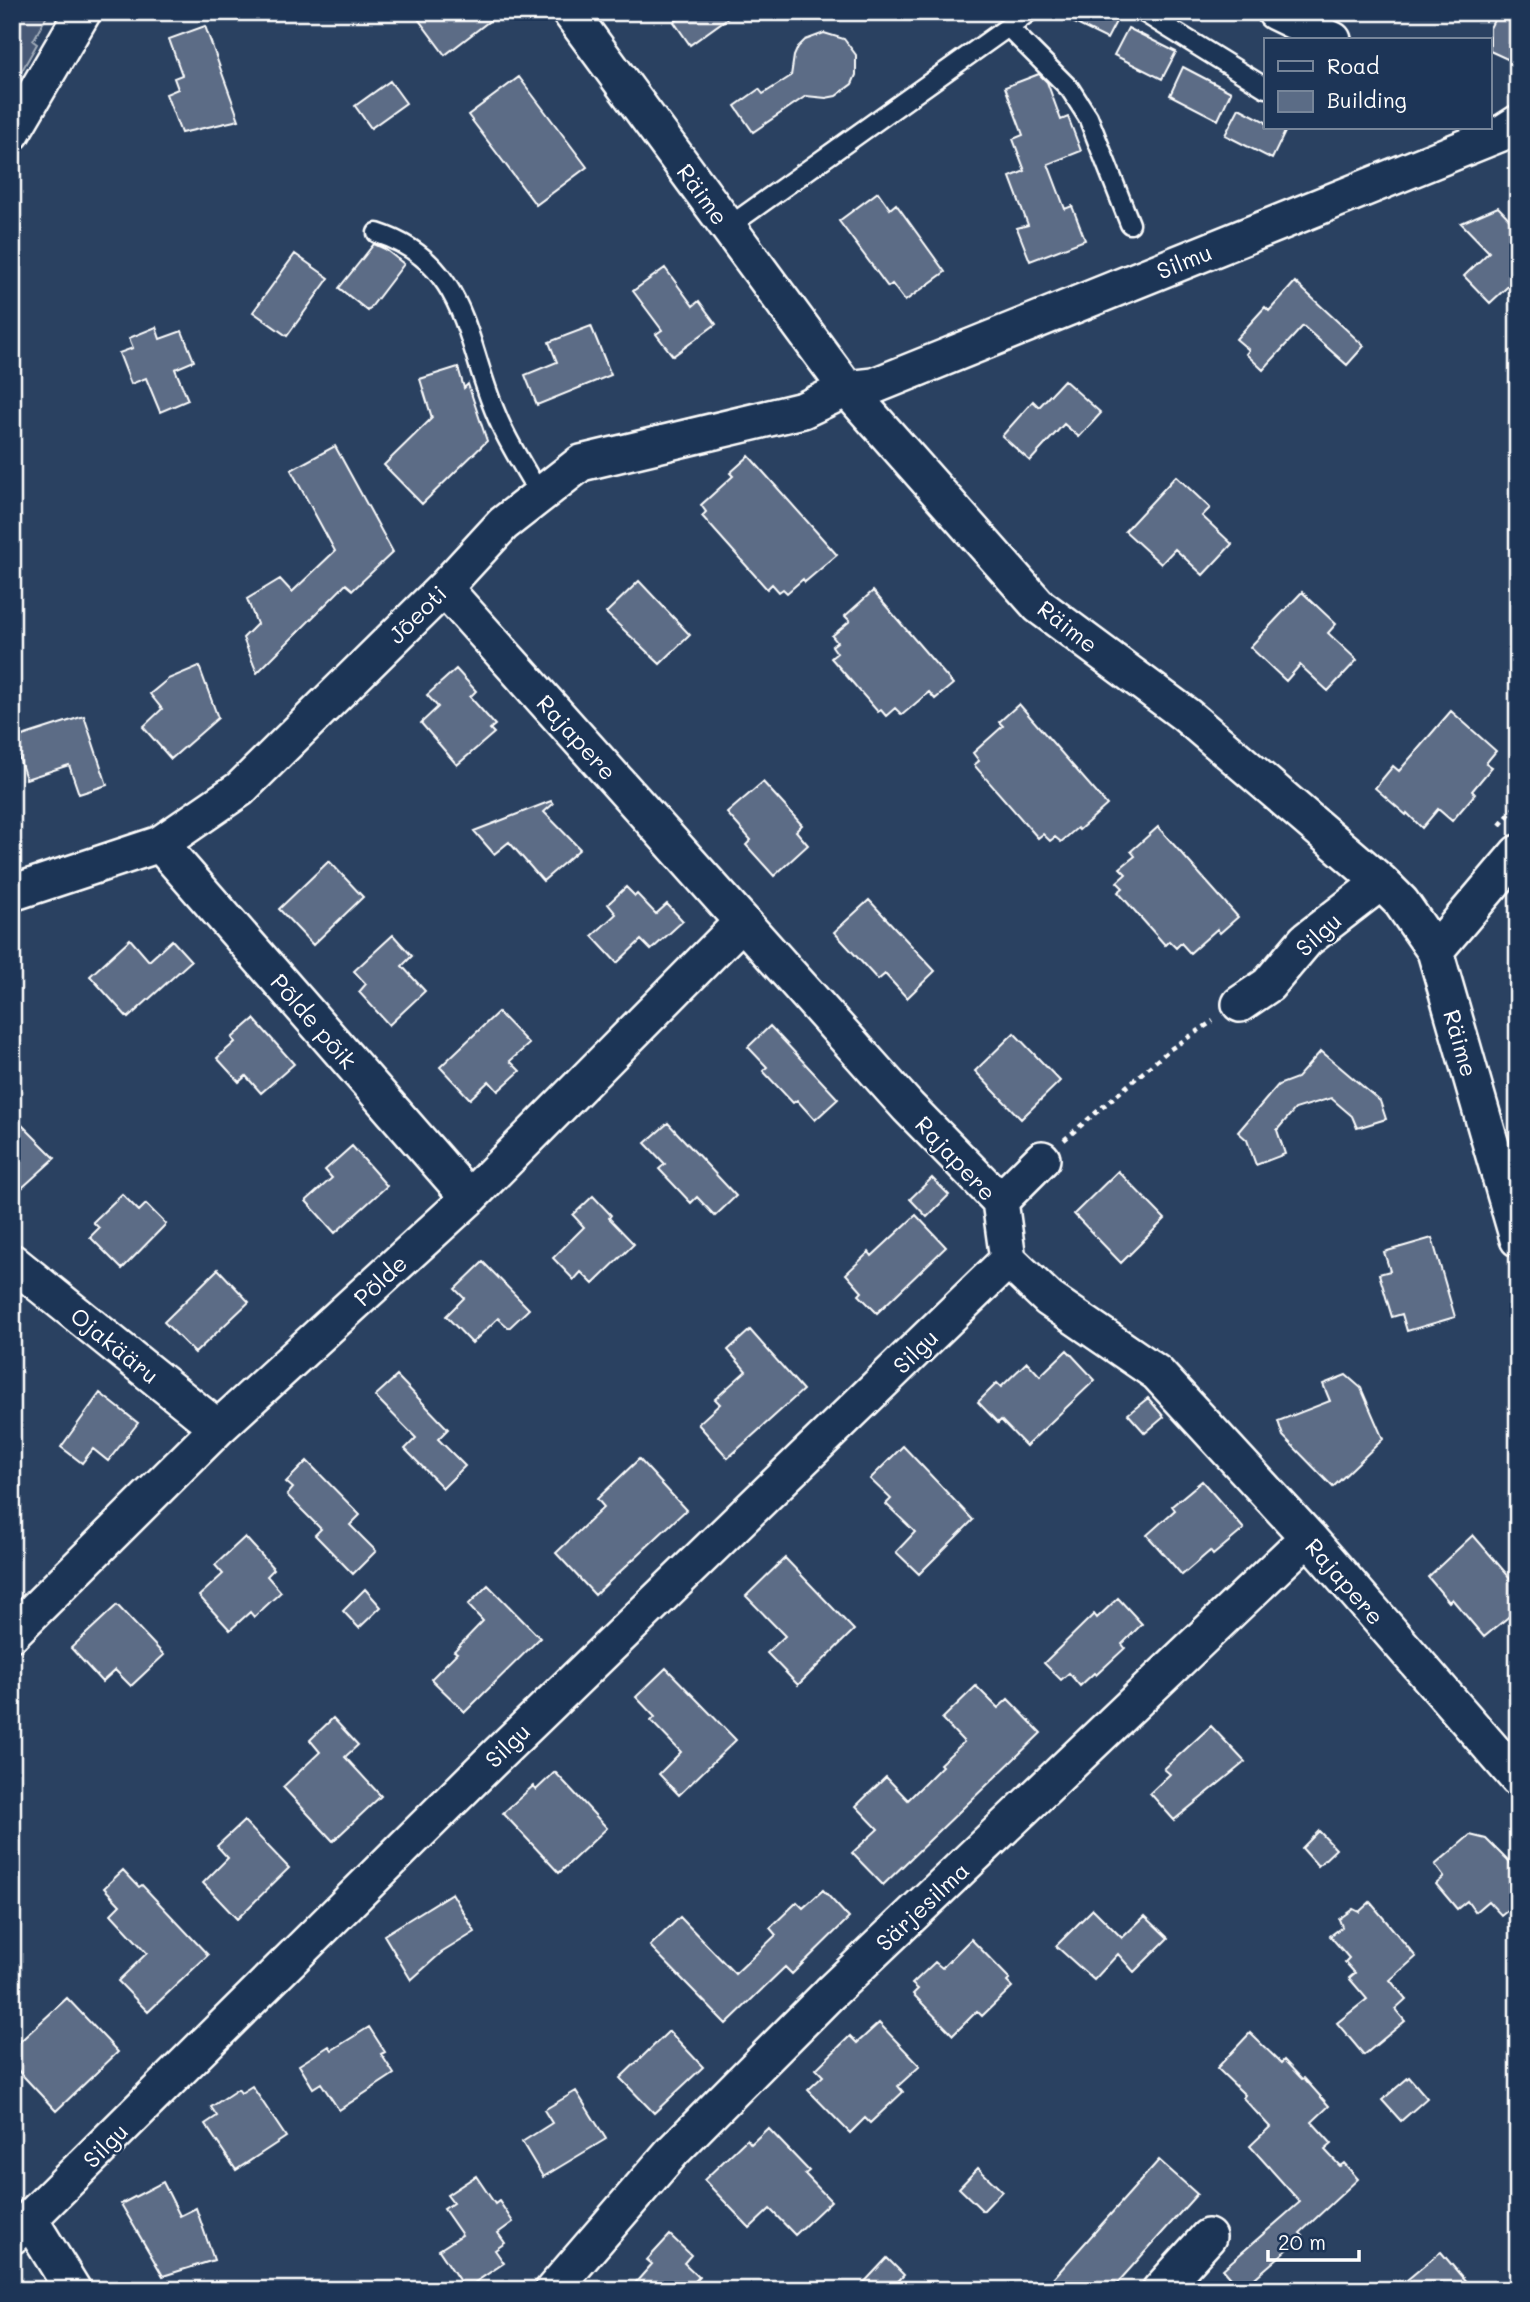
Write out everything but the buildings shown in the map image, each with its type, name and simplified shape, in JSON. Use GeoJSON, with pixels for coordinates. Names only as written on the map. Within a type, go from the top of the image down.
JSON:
{"type":"FeatureCollection","features":[{"type":"Feature","properties":{"kind":"street"},"geometry":{"type":"LineString","coordinates":[[12,133],[83,12]]}},
{"type":"Feature","properties":{"kind":"street","name":"Räime"},"geometry":{"type":"LineString","coordinates":[[570,12],[847,389],[1039,606],[1185,715],[1401,902],[1435,951],[1518,1239]]}},
{"type":"Feature","properties":{"kind":"street"},"geometry":{"type":"LineString","coordinates":[[1275,12],[1329,38]]}},
{"type":"Feature","properties":{"kind":"street","name":"Silmu"},"geometry":{"type":"LineString","coordinates":[[847,389],[874,386],[1507,131]]}},
{"type":"Feature","properties":{"kind":"street","name":"Jõeoti"},"geometry":{"type":"LineString","coordinates":[[12,893],[160,844],[240,789],[444,588],[503,524],[581,463],[803,410],[847,389]]}},
{"type":"Feature","properties":{"kind":"street","name":"Rajapere"},"geometry":{"type":"LineString","coordinates":[[444,588],[908,1107],[1000,1201],[1008,1260],[1049,1299],[1157,1373],[1308,1537],[1518,1779]]}},
{"type":"Feature","properties":{"kind":"street","name":"Põlde põik"},"geometry":{"type":"LineString","coordinates":[[160,844],[469,1198]]}},
{"type":"Feature","properties":{"kind":"street"},"geometry":{"type":"LineString","coordinates":[[1435,951],[1518,853]]}},
{"type":"Feature","properties":{"kind":"street","name":"Silgu"},"geometry":{"type":"LineString","coordinates":[[1240,1004],[1268,985],[1306,940],[1381,882]]}},
{"type":"Feature","properties":{"kind":"street","name":"Põlde"},"geometry":{"type":"LineString","coordinates":[[12,1633],[218,1428],[469,1198],[742,922]]}},
{"type":"Feature","properties":{"kind":"street"},"geometry":{"type":"LineString","coordinates":[[1000,1201],[1042,1158]]}},
{"type":"Feature","properties":{"kind":"street","name":"Silgu"},"geometry":{"type":"LineString","coordinates":[[21,2228],[481,1771],[1008,1260]]}},
{"type":"Feature","properties":{"kind":"street","name":"Ojakääru"},"geometry":{"type":"LineString","coordinates":[[12,1262],[218,1428]]}},
{"type":"Feature","properties":{"kind":"street","name":"Särjesilma"},"geometry":{"type":"LineString","coordinates":[[553,2290],[672,2152],[830,1993],[1308,1537]]}},
{"type":"Feature","properties":{"kind":"street"},"geometry":{"type":"LineString","coordinates":[[21,2228],[73,2290]]}},
{"type":"Feature","properties":{"kind":"street"},"geometry":{"type":"LineString","coordinates":[[1160,2290],[1208,2237]]}},
{"type":"Feature","properties":{"kind":"lane"},"geometry":{"type":"LineString","coordinates":[[728,227],[1029,12]]}},
{"type":"Feature","properties":{"kind":"lane"},"geometry":{"type":"LineString","coordinates":[[1143,12],[1264,87]]}},
{"type":"Feature","properties":{"kind":"lane"},"geometry":{"type":"LineString","coordinates":[[1009,28],[1070,89],[1088,117],[1130,224]]}},
{"type":"Feature","properties":{"kind":"lane"},"geometry":{"type":"LineString","coordinates":[[377,233],[400,240],[426,260],[458,301],[496,415],[540,495]]}},
{"type":"Feature","properties":{"kind":"path"},"geometry":{"type":"LineString","coordinates":[[1042,1158],[1169,1050],[1240,1004]]}},
{"type":"Feature","properties":{"kind":"shaded area"},"geometry":{"type":"Polygon","coordinates":[[[12,12],[49,12],[33,41],[37,44],[12,88],[12,12]]]}}]}
